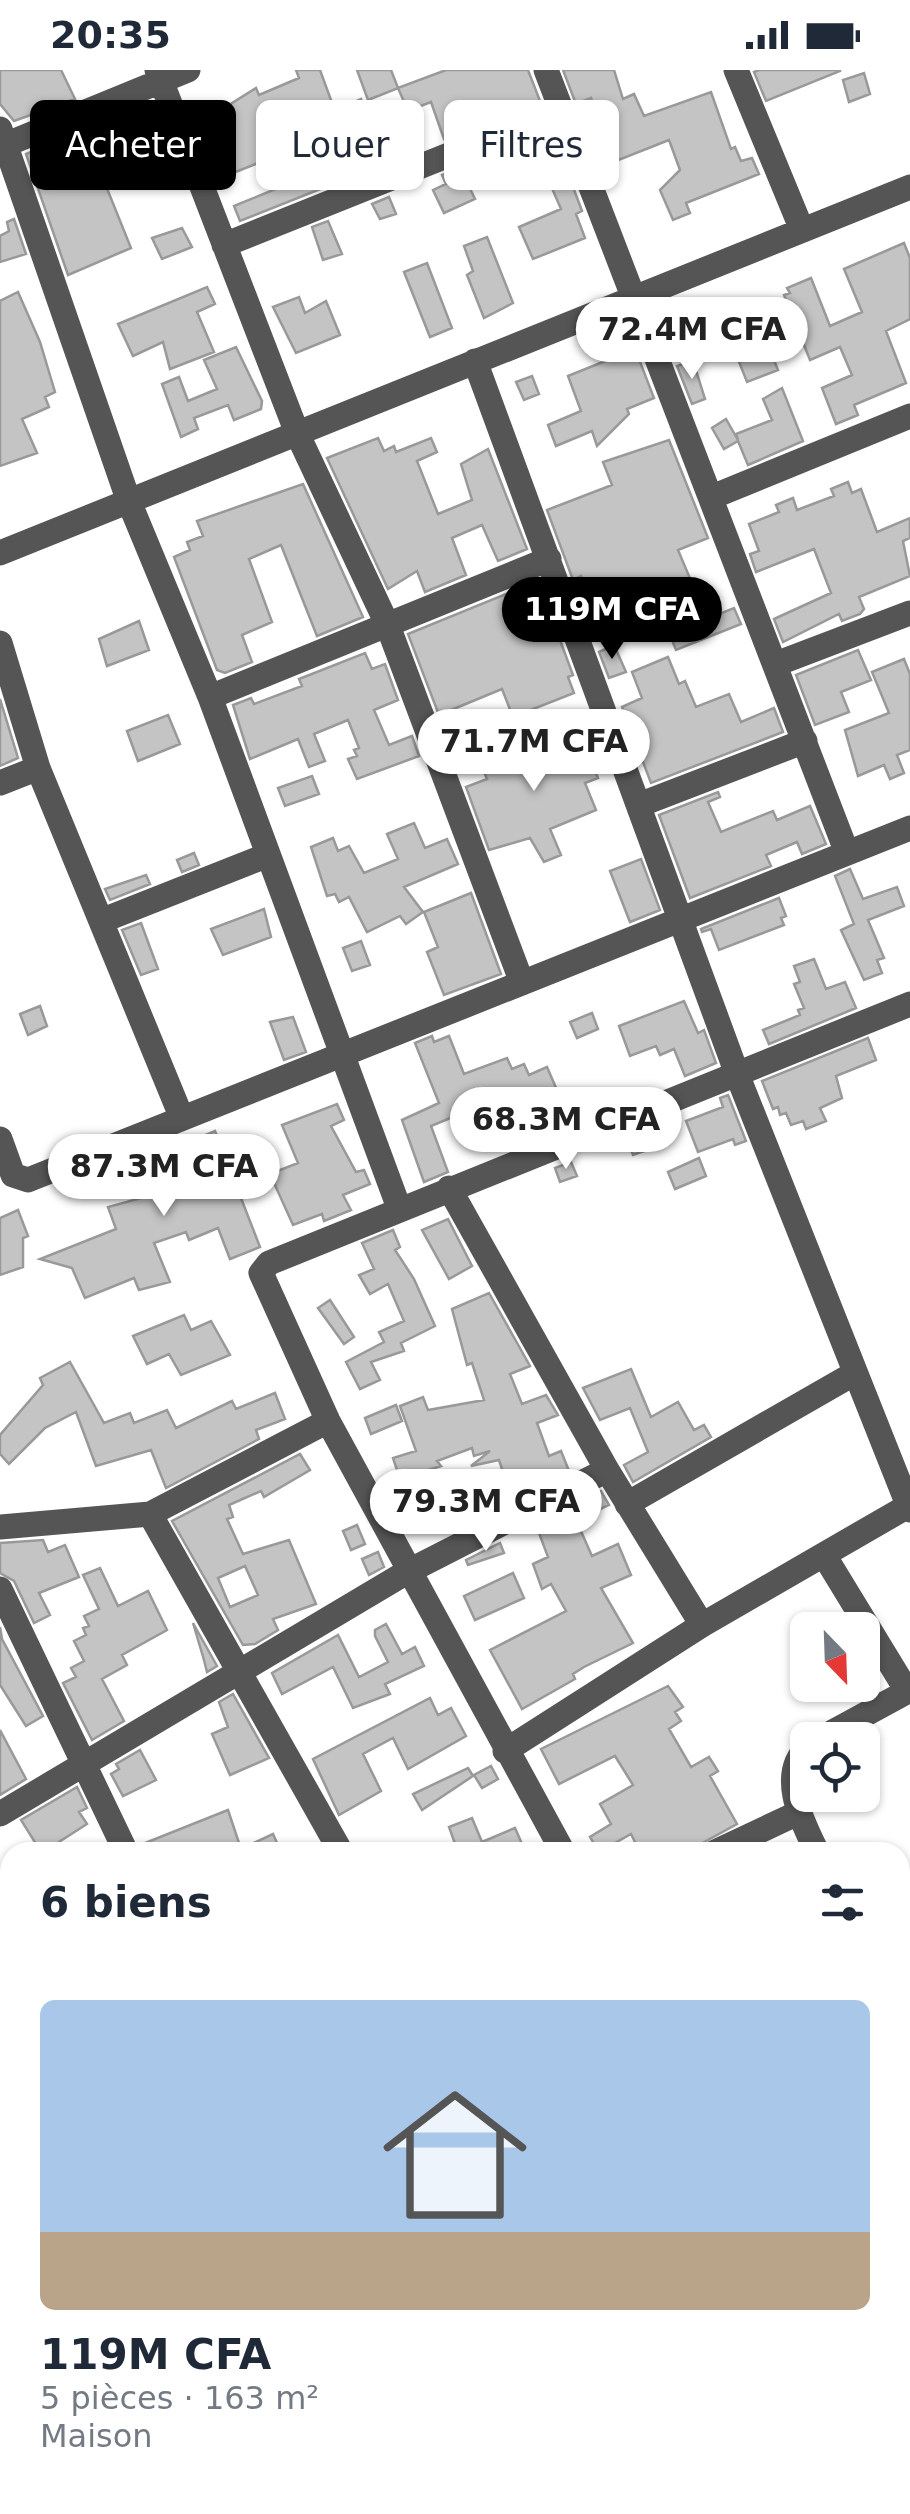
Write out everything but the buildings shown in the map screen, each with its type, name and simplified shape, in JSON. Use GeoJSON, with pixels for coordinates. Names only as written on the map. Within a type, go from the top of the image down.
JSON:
{"type":"FeatureCollection","features":[{"type":"Feature","properties":{"kind":"street"},"geometry":{"type":"LineString","coordinates":[[188,70],[159,75],[2,140],[128,499],[210,697],[400,1208]]}},
{"type":"Feature","properties":{"kind":"street"},"geometry":{"type":"LineString","coordinates":[[546,70],[556,100]]}},
{"type":"Feature","properties":{"kind":"street"},"geometry":{"type":"LineString","coordinates":[[736,70],[802,230]]}},
{"type":"Feature","properties":{"kind":"street"},"geometry":{"type":"LineString","coordinates":[[159,75],[297,433],[388,626],[522,984]]}},
{"type":"Feature","properties":{"kind":"street"},"geometry":{"type":"LineString","coordinates":[[224,245],[444,157]]}},
{"type":"Feature","properties":{"kind":"street"},"geometry":{"type":"LineString","coordinates":[[0,553],[910,187]]}},
{"type":"Feature","properties":{"kind":"street"},"geometry":{"type":"LineString","coordinates":[[593,190],[847,853]]}},
{"type":"Feature","properties":{"kind":"street"},"geometry":{"type":"LineString","coordinates":[[475,361],[738,1074],[909,1509],[702,1625],[504,1751]]}},
{"type":"Feature","properties":{"kind":"street"},"geometry":{"type":"LineString","coordinates":[[712,497],[910,416]]}},
{"type":"Feature","properties":{"kind":"street"},"geometry":{"type":"LineString","coordinates":[[210,697],[549,559]]}},
{"type":"Feature","properties":{"kind":"street"},"geometry":{"type":"LineString","coordinates":[[776,664],[910,613]]}},
{"type":"Feature","properties":{"kind":"street"},"geometry":{"type":"LineString","coordinates":[[0,643],[38,768],[181,1116]]}},
{"type":"Feature","properties":{"kind":"street"},"geometry":{"type":"LineString","coordinates":[[639,805],[805,741]]}},
{"type":"Feature","properties":{"kind":"street"},"geometry":{"type":"LineString","coordinates":[[0,784],[38,768]]}},
{"type":"Feature","properties":{"kind":"street"},"geometry":{"type":"LineString","coordinates":[[0,1139],[13,1174],[28,1180],[910,828]]}},
{"type":"Feature","properties":{"kind":"street"},"geometry":{"type":"LineString","coordinates":[[101,921],[268,854]]}},
{"type":"Feature","properties":{"kind":"street"},"geometry":{"type":"LineString","coordinates":[[557,1842],[504,1751],[328,1421],[261,1273],[269,1263],[449,1188],[738,1074],[907,1014]]}},
{"type":"Feature","properties":{"kind":"street"},"geometry":{"type":"LineString","coordinates":[[449,1188],[606,1470],[702,1625]]}},
{"type":"Feature","properties":{"kind":"street"},"geometry":{"type":"LineString","coordinates":[[627,1504],[856,1372]]}},
{"type":"Feature","properties":{"kind":"street"},"geometry":{"type":"LineString","coordinates":[[0,1527],[150,1514],[328,1421]]}},
{"type":"Feature","properties":{"kind":"street"},"geometry":{"type":"LineString","coordinates":[[0,1814],[407,1572],[606,1470]]}},
{"type":"Feature","properties":{"kind":"street"},"geometry":{"type":"LineString","coordinates":[[150,1514],[242,1670],[336,1842]]}},
{"type":"Feature","properties":{"kind":"street"},"geometry":{"type":"LineString","coordinates":[[824,1554],[909,1690],[851,1722]]}},
{"type":"Feature","properties":{"kind":"street"},"geometry":{"type":"LineString","coordinates":[[0,1590],[122,1842]]}},
{"type":"Feature","properties":{"kind":"street"},"geometry":{"type":"LineString","coordinates":[[736,1842],[798,1813],[812,1842]]}}]}
